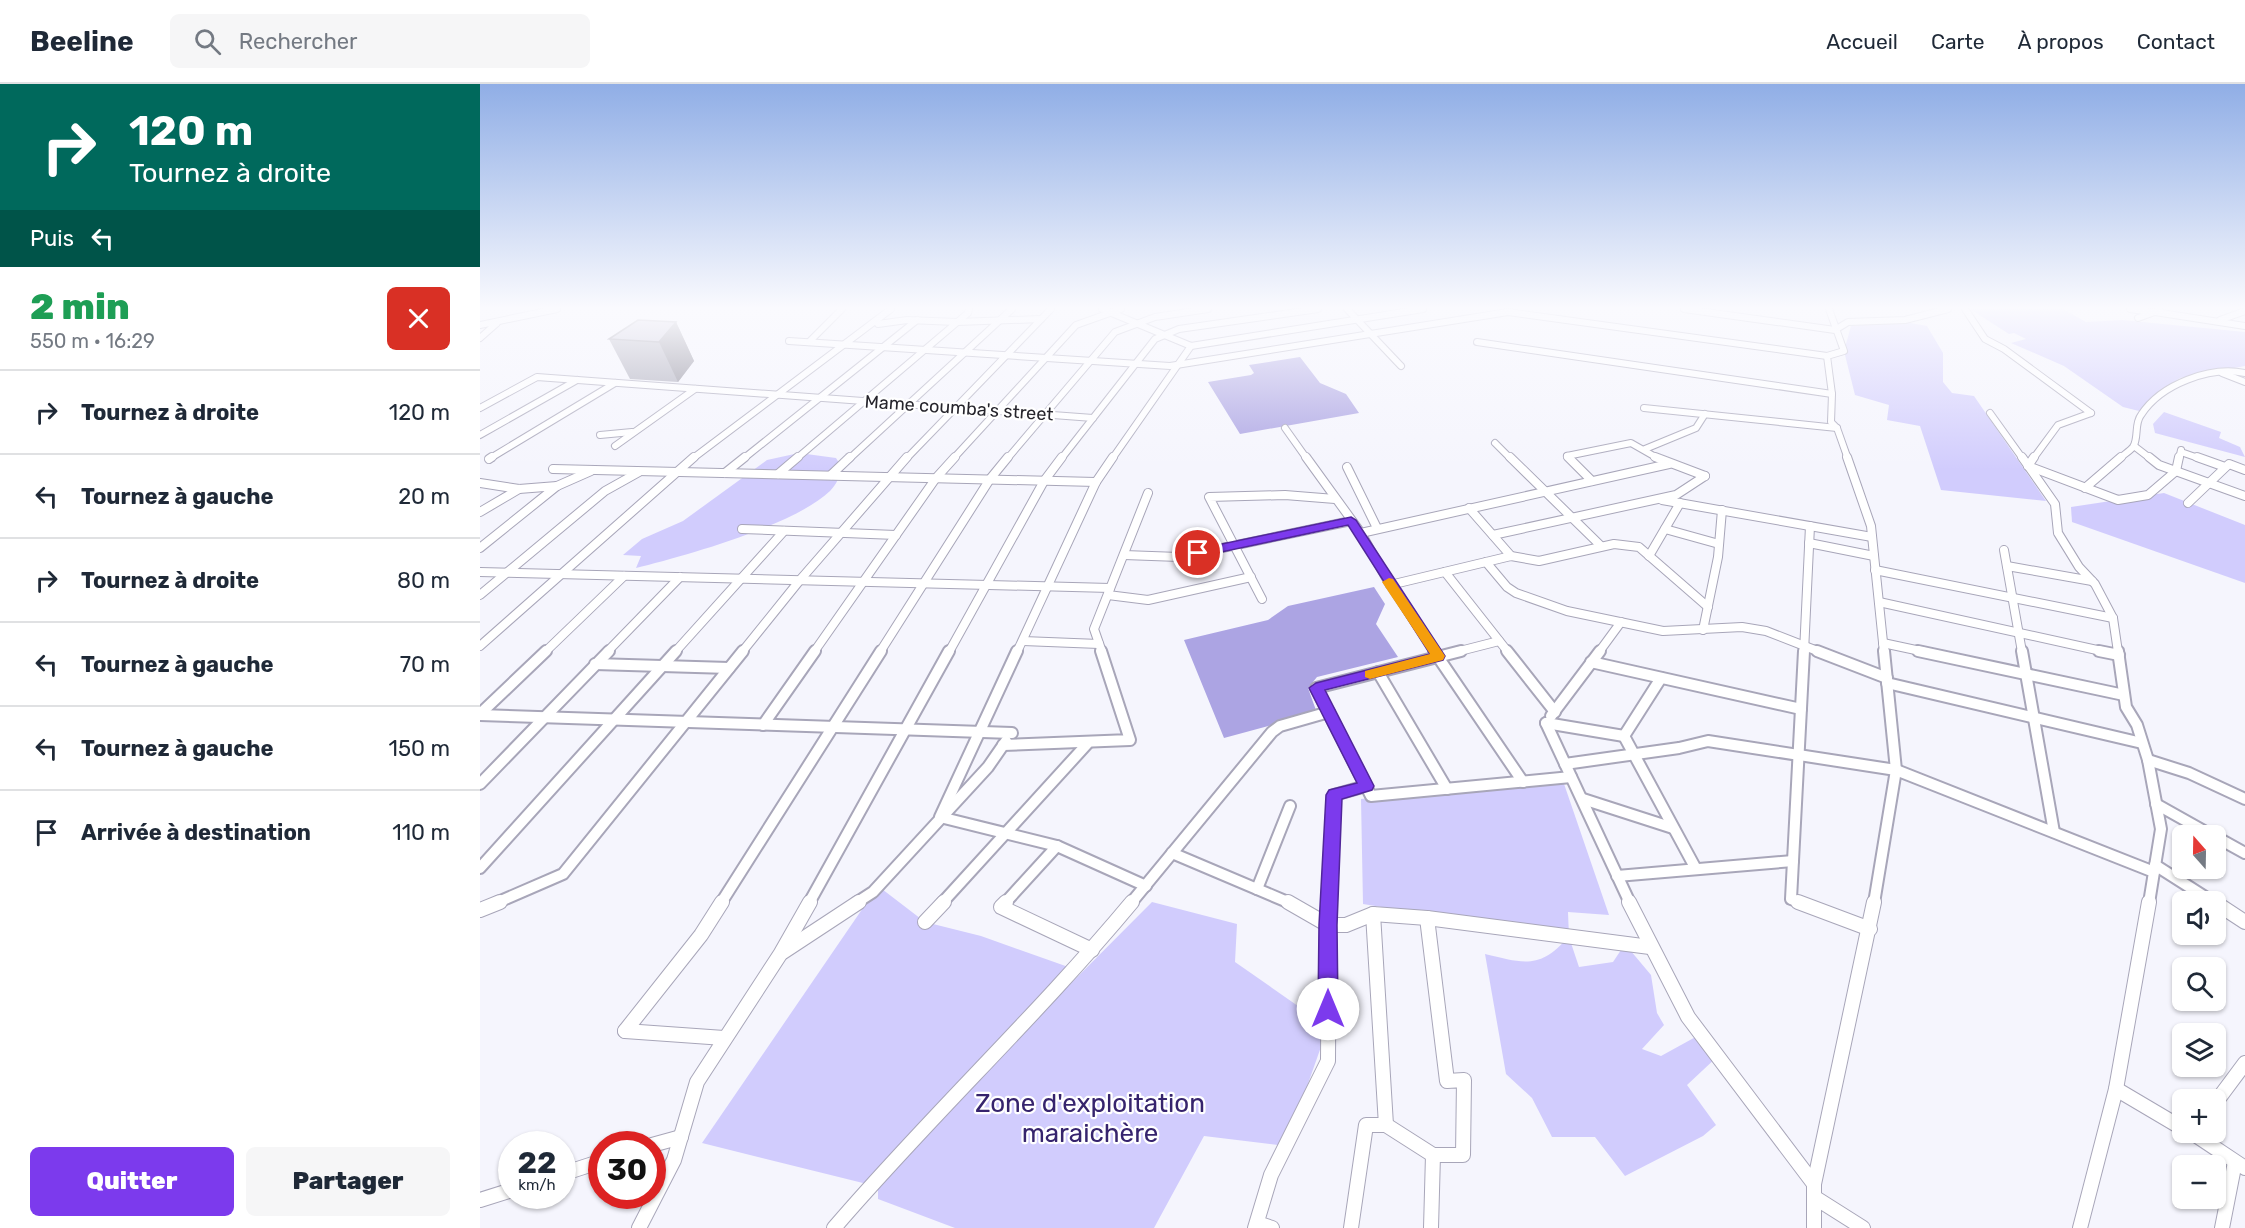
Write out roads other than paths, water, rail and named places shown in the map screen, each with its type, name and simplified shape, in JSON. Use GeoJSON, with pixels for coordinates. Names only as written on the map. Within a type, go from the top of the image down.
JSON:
{"type":"FeatureCollection","features":[{"type":"Feature","properties":{"kind":"street"},"geometry":{"type":"LineString","coordinates":[[480,646],[675,472],[824,362]]}},
{"type":"Feature","properties":{"kind":"street"},"geometry":{"type":"LineString","coordinates":[[725,473],[863,362]]}},
{"type":"Feature","properties":{"kind":"street"},"geometry":{"type":"LineString","coordinates":[[778,474],[909,362]]}},
{"type":"Feature","properties":{"kind":"street"},"geometry":{"type":"LineString","coordinates":[[831,475],[955,362]]}},
{"type":"Feature","properties":{"kind":"street"},"geometry":{"type":"LineString","coordinates":[[480,909],[562,874],[840,533],[888,477],[999,362]]}},
{"type":"Feature","properties":{"kind":"street"},"geometry":{"type":"LineString","coordinates":[[763,724],[936,478],[1042,362]]}},
{"type":"Feature","properties":{"kind":"street"},"geometry":{"type":"LineString","coordinates":[[724,1038],[625,1031],[701,935],[990,478],[1089,362]]}},
{"type":"Feature","properties":{"kind":"street"},"geometry":{"type":"LineString","coordinates":[[1111,362],[1179,365],[1195,362]]}},
{"type":"Feature","properties":{"kind":"street"},"geometry":{"type":"LineString","coordinates":[[940,817],[982,732],[1096,482],[1181,362]]}},
{"type":"Feature","properties":{"kind":"street"},"geometry":{"type":"LineString","coordinates":[[1398,362],[1401,366]]}},
{"type":"Feature","properties":{"kind":"street"},"geometry":{"type":"LineString","coordinates":[[1616,362],[1832,394]]}},
{"type":"Feature","properties":{"kind":"street"},"geometry":{"type":"LineString","coordinates":[[1814,1228],[1814,1191],[1870,929],[1896,770],[1871,526],[1837,428],[1831,422],[1832,394],[1828,362]]}},
{"type":"Feature","properties":{"kind":"street"},"geometry":{"type":"LineString","coordinates":[[2022,362],[2091,412],[2058,425],[2028,466]]}},
{"type":"Feature","properties":{"kind":"street"},"geometry":{"type":"LineString","coordinates":[[639,1228],[663,1185],[681,1137],[692,1093],[724,1038],[781,953],[1044,481],[1135,364]]}},
{"type":"Feature","properties":{"kind":"street"},"geometry":{"type":"LineString","coordinates":[[2085,488],[2134,446],[2136,426],[2142,414],[2149,407],[2196,376],[2235,370],[2245,373]]}},
{"type":"Feature","properties":{"kind":"street"},"geometry":{"type":"LineString","coordinates":[[2219,372],[2245,382]]}},
{"type":"Feature","properties":{"kind":"street","name":"Mame coumba's street"},"geometry":{"type":"LineString","coordinates":[[480,408],[537,377],[1093,418]]}},
{"type":"Feature","properties":{"kind":"street"},"geometry":{"type":"LineString","coordinates":[[480,435],[577,380]]}},
{"type":"Feature","properties":{"kind":"street"},"geometry":{"type":"LineString","coordinates":[[489,459],[615,383]]}},
{"type":"Feature","properties":{"kind":"street"},"geometry":{"type":"LineString","coordinates":[[615,446],[695,389]]}},
{"type":"Feature","properties":{"kind":"street"},"geometry":{"type":"LineString","coordinates":[[1644,408],[1837,428]]}},
{"type":"Feature","properties":{"kind":"street"},"geometry":{"type":"LineString","coordinates":[[1989,413],[2055,504],[2058,533],[2092,581],[2113,618],[2126,707],[2137,725],[2148,760],[2161,829],[2116,1089],[2080,1228]]}},
{"type":"Feature","properties":{"kind":"street"},"geometry":{"type":"LineString","coordinates":[[1645,449],[1696,428],[1705,414]]}},
{"type":"Feature","properties":{"kind":"street"},"geometry":{"type":"LineString","coordinates":[[1285,428],[1361,533],[1390,585],[1523,782]]}},
{"type":"Feature","properties":{"kind":"street"},"geometry":{"type":"LineString","coordinates":[[600,435],[632,432]]}},
{"type":"Feature","properties":{"kind":"street"},"geometry":{"type":"LineString","coordinates":[[1495,443],[1601,546]]}},
{"type":"Feature","properties":{"kind":"street"},"geometry":{"type":"LineString","coordinates":[[1493,535],[1676,495],[1705,476],[1669,464],[1631,443],[1567,456],[1592,480]]}},
{"type":"Feature","properties":{"kind":"street"},"geometry":{"type":"LineString","coordinates":[[2134,446],[2143,450],[2153,462],[2245,496]]}},
{"type":"Feature","properties":{"kind":"street"},"geometry":{"type":"LineString","coordinates":[[2028,466],[2118,500],[2148,495],[2176,471],[2181,451],[2225,467]]}},
{"type":"Feature","properties":{"kind":"street"},"geometry":{"type":"LineString","coordinates":[[1361,533],[1669,464]]}},
{"type":"Feature","properties":{"kind":"street"},"geometry":{"type":"LineString","coordinates":[[2188,503],[2229,464],[2245,470]]}},
{"type":"Feature","properties":{"kind":"street"},"geometry":{"type":"LineString","coordinates":[[1347,467],[1377,528]]}},
{"type":"Feature","properties":{"kind":"street"},"geometry":{"type":"LineString","coordinates":[[553,469],[1096,482]]}},
{"type":"Feature","properties":{"kind":"street"},"geometry":{"type":"LineString","coordinates":[[480,548],[557,486],[594,470]]}},
{"type":"Feature","properties":{"kind":"street"},"geometry":{"type":"LineString","coordinates":[[480,595],[608,488],[630,476],[646,471]]}},
{"type":"Feature","properties":{"kind":"street"},"geometry":{"type":"LineString","coordinates":[[480,483],[519,489],[557,486]]}},
{"type":"Feature","properties":{"kind":"street"},"geometry":{"type":"LineString","coordinates":[[480,512],[519,489]]}},
{"type":"Feature","properties":{"kind":"street"},"geometry":{"type":"LineString","coordinates":[[1003,745],[1087,744],[1130,740],[1095,629],[1148,493]]}},
{"type":"Feature","properties":{"kind":"street"},"geometry":{"type":"LineString","coordinates":[[1262,599],[1209,497],[1285,495],[1335,499]]}},
{"type":"Feature","properties":{"kind":"street"},"geometry":{"type":"LineString","coordinates":[[1656,499],[1872,537]]}},
{"type":"Feature","properties":{"kind":"street"},"geometry":{"type":"LineString","coordinates":[[1649,556],[1680,503]]}},
{"type":"Feature","properties":{"kind":"street"},"geometry":{"type":"LineString","coordinates":[[1469,508],[1510,556]]}},
{"type":"Feature","properties":{"kind":"street"},"geometry":{"type":"LineString","coordinates":[[1703,630],[1719,544],[1722,510]]}},
{"type":"Feature","properties":{"kind":"street"},"geometry":{"type":"LineString","coordinates":[[1124,555],[1179,557],[1351,520]]}},
{"type":"Feature","properties":{"kind":"street"},"geometry":{"type":"LineString","coordinates":[[1810,526],[1791,899],[1870,929]]}},
{"type":"Feature","properties":{"kind":"street"},"geometry":{"type":"LineString","coordinates":[[742,529],[896,535]]}},
{"type":"Feature","properties":{"kind":"street"},"geometry":{"type":"LineString","coordinates":[[1665,529],[1719,544]]}},
{"type":"Feature","properties":{"kind":"street"},"geometry":{"type":"LineString","coordinates":[[480,868],[784,531]]}},
{"type":"Feature","properties":{"kind":"street"},"geometry":{"type":"LineString","coordinates":[[1809,543],[1874,556]]}},
{"type":"Feature","properties":{"kind":"street"},"geometry":{"type":"LineString","coordinates":[[1390,585],[1510,556],[1539,561],[1614,544],[1639,548],[1708,607]]}},
{"type":"Feature","properties":{"kind":"street"},"geometry":{"type":"LineString","coordinates":[[2004,550],[2054,832]]}},
{"type":"Feature","properties":{"kind":"street"},"geometry":{"type":"LineString","coordinates":[[1486,562],[1507,587],[1516,593],[1567,611],[1663,630],[1742,627],[1766,631],[1887,681],[2142,743]]}},
{"type":"Feature","properties":{"kind":"street"},"geometry":{"type":"LineString","coordinates":[[2007,566],[2092,581]]}},
{"type":"Feature","properties":{"kind":"street"},"geometry":{"type":"LineString","coordinates":[[1875,570],[2113,618]]}},
{"type":"Feature","properties":{"kind":"street"},"geometry":{"type":"LineString","coordinates":[[480,572],[1048,587],[1109,592],[1148,600],[1251,577]]}},
{"type":"Feature","properties":{"kind":"street"},"geometry":{"type":"LineString","coordinates":[[1445,572],[1555,712]]}},
{"type":"Feature","properties":{"kind":"street"},"geometry":{"type":"LineString","coordinates":[[480,715],[624,576]]}},
{"type":"Feature","properties":{"kind":"street"},"geometry":{"type":"LineString","coordinates":[[480,784],[680,577]]}},
{"type":"Feature","properties":{"kind":"street"},"geometry":{"type":"LineString","coordinates":[[1879,602],[2120,655]]}},
{"type":"Feature","properties":{"kind":"street"},"geometry":{"type":"LineString","coordinates":[[1546,723],[1621,622]]}},
{"type":"Feature","properties":{"kind":"street"},"geometry":{"type":"LineString","coordinates":[[1499,641],[1316,688],[1371,796],[1571,777]]}},
{"type":"Feature","properties":{"kind":"street"},"geometry":{"type":"LineString","coordinates":[[1023,642],[1099,644]]}},
{"type":"Feature","properties":{"kind":"street"},"geometry":{"type":"LineString","coordinates":[[1883,644],[2124,695]]}},
{"type":"Feature","properties":{"kind":"street"},"geometry":{"type":"LineString","coordinates":[[1591,662],[1800,709]]}},
{"type":"Feature","properties":{"kind":"street"},"geometry":{"type":"LineString","coordinates":[[596,664],[729,668]]}},
{"type":"Feature","properties":{"kind":"street"},"geometry":{"type":"LineString","coordinates":[[1378,672],[1447,789]]}},
{"type":"Feature","properties":{"kind":"street"},"geometry":{"type":"LineString","coordinates":[[1624,736],[1661,678]]}},
{"type":"Feature","properties":{"kind":"street"},"geometry":{"type":"LineString","coordinates":[[834,1228],[871,1185],[1092,950],[1272,732],[1280,726],[1329,712]]}},
{"type":"Feature","properties":{"kind":"street"},"geometry":{"type":"LineString","coordinates":[[480,715],[1012,733],[988,766],[873,892],[781,953]]}},
{"type":"Feature","properties":{"kind":"street"},"geometry":{"type":"LineString","coordinates":[[1546,723],[1624,736]]}},
{"type":"Feature","properties":{"kind":"street"},"geometry":{"type":"LineString","coordinates":[[1546,723],[1650,947],[1688,1017],[1814,1191],[1863,1228]]}},
{"type":"Feature","properties":{"kind":"street"},"geometry":{"type":"LineString","coordinates":[[1624,736],[1696,869]]}},
{"type":"Feature","properties":{"kind":"street"},"geometry":{"type":"LineString","coordinates":[[1565,764],[1679,748],[1708,741],[1896,770],[2154,869],[2194,891]]}},
{"type":"Feature","properties":{"kind":"street"},"geometry":{"type":"LineString","coordinates":[[925,922],[1087,744]]}},
{"type":"Feature","properties":{"kind":"street"},"geometry":{"type":"LineString","coordinates":[[2148,760],[2188,772],[2245,799]]}},
{"type":"Feature","properties":{"kind":"street"},"geometry":{"type":"LineString","coordinates":[[1272,1228],[1256,1226],[1271,1175],[1328,1061],[1328,925],[1334,795],[1366,786]]}},
{"type":"Feature","properties":{"kind":"street"},"geometry":{"type":"LineString","coordinates":[[1583,799],[1673,828]]}},
{"type":"Feature","properties":{"kind":"street"},"geometry":{"type":"LineString","coordinates":[[2156,804],[2194,825]]}},
{"type":"Feature","properties":{"kind":"street"},"geometry":{"type":"LineString","coordinates":[[1257,889],[1290,806]]}},
{"type":"Feature","properties":{"kind":"street"},"geometry":{"type":"LineString","coordinates":[[940,817],[1004,835],[1057,846],[1146,886]]}},
{"type":"Feature","properties":{"kind":"street"},"geometry":{"type":"LineString","coordinates":[[2226,843],[2245,853]]}},
{"type":"Feature","properties":{"kind":"street"},"geometry":{"type":"LineString","coordinates":[[1057,846],[1001,907],[1092,950]]}},
{"type":"Feature","properties":{"kind":"street"},"geometry":{"type":"LineString","coordinates":[[1172,853],[1278,896],[1328,925],[1346,925],[1373,914],[1427,918],[1650,947]]}},
{"type":"Feature","properties":{"kind":"street"},"geometry":{"type":"LineString","coordinates":[[1617,876],[1793,861]]}},
{"type":"Feature","properties":{"kind":"street"},"geometry":{"type":"LineString","coordinates":[[2226,910],[2245,922]]}},
{"type":"Feature","properties":{"kind":"street"},"geometry":{"type":"LineString","coordinates":[[1373,914],[1386,1125]]}},
{"type":"Feature","properties":{"kind":"street"},"geometry":{"type":"LineString","coordinates":[[1351,1228],[1366,1125],[1386,1125],[1433,1155],[1463,1155],[1464,1080],[1447,1081],[1427,918]]}},
{"type":"Feature","properties":{"kind":"street"},"geometry":{"type":"LineString","coordinates":[[2226,1089],[2245,1063]]}},
{"type":"Feature","properties":{"kind":"street"},"geometry":{"type":"LineString","coordinates":[[2116,1089],[2172,1122]]}},
{"type":"Feature","properties":{"kind":"street"},"geometry":{"type":"LineString","coordinates":[[666,1141],[681,1137]]}},
{"type":"Feature","properties":{"kind":"street"},"geometry":{"type":"LineString","coordinates":[[2207,1143],[2240,1165],[2222,1228]]}},
{"type":"Feature","properties":{"kind":"street"},"geometry":{"type":"LineString","coordinates":[[1431,1228],[1433,1155]]}},
{"type":"Feature","properties":{"kind":"street"},"geometry":{"type":"LineString","coordinates":[[480,1200],[498,1194]]}},
{"type":"Feature","properties":{"kind":"park label","name":"Zone d'exploitation maraichère"},"geometry":{"type":"Point","coordinates":[1090,1118]}}]}
